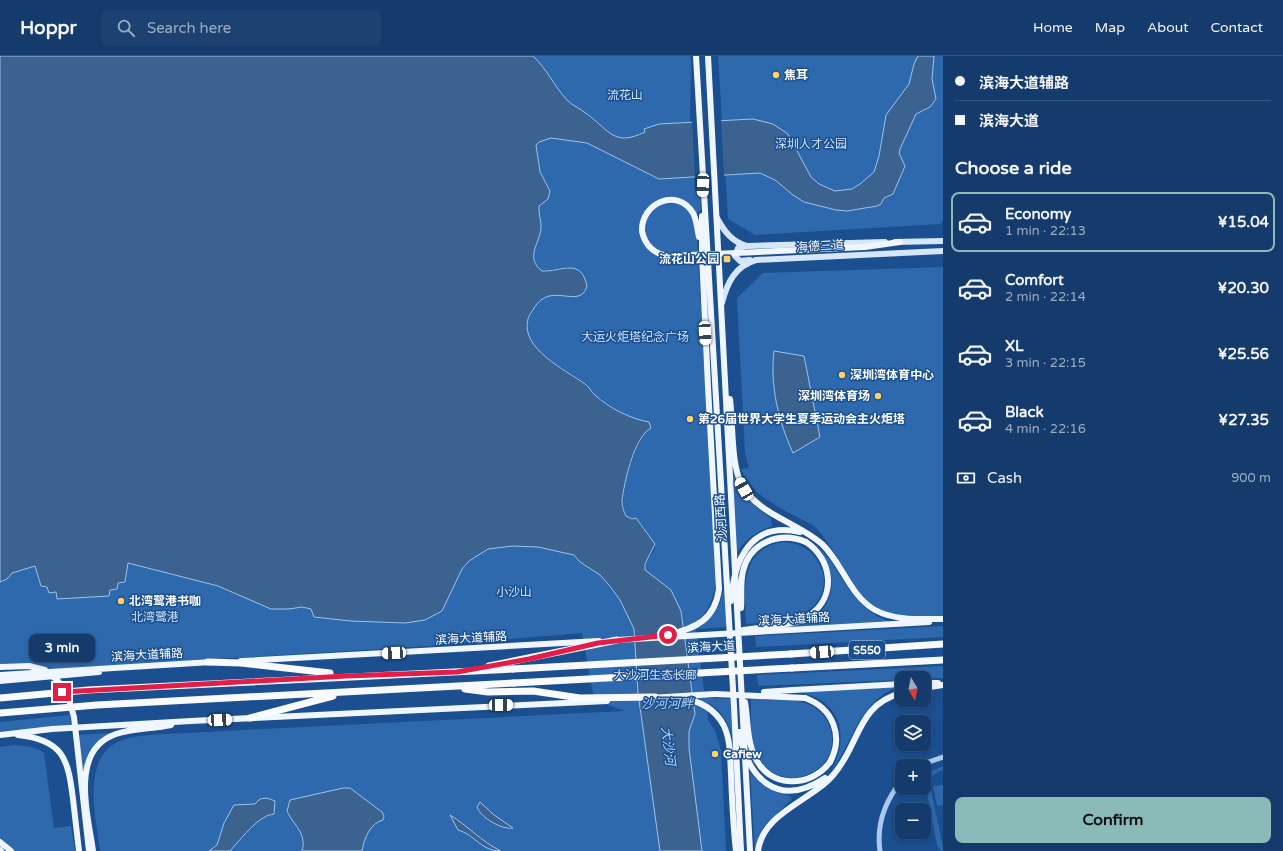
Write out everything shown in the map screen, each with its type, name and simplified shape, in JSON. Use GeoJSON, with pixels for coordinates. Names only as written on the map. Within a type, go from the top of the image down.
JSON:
{"type":"FeatureCollection","features":[{"type":"Feature","properties":{"kind":"highway"},"geometry":{"type":"LineString","coordinates":[[513,665],[586,645],[616,640]]}},
{"type":"Feature","properties":{"kind":"highway","name":"滨海大道"},"geometry":{"type":"LineString","coordinates":[[0,698],[88,690],[346,676],[457,672],[513,665],[791,654],[943,644]]}},
{"type":"Feature","properties":{"kind":"highway","name":"S550"},"geometry":{"type":"LineString","coordinates":[[0,713],[97,705],[447,687],[514,687],[792,668],[943,660]]}},
{"type":"Feature","properties":{"kind":"highway"},"geometry":{"type":"LineString","coordinates":[[208,662],[251,664],[346,676]]}},
{"type":"Feature","properties":{"kind":"highway"},"geometry":{"type":"LineString","coordinates":[[514,687],[580,698],[655,697]]}},
{"type":"Feature","properties":{"kind":"highway"},"geometry":{"type":"LineString","coordinates":[[250,718],[350,692]]}},
{"type":"Feature","properties":{"kind":"main road"},"geometry":{"type":"LineString","coordinates":[[651,638],[691,629],[701,623],[712,610],[717,601],[720,582],[708,387],[702,254],[703,185],[696,56]]}},
{"type":"Feature","properties":{"kind":"main road","name":"沙河西路"},"geometry":{"type":"LineString","coordinates":[[708,56],[716,184],[750,851]]}},
{"type":"Feature","properties":{"kind":"main road","name":"沙河西路"},"geometry":{"type":"LineString","coordinates":[[703,185],[734,706],[738,794],[736,813],[741,851]]}},
{"type":"Feature","properties":{"kind":"main road"},"geometry":{"type":"LineString","coordinates":[[702,254],[694,216],[687,207],[680,202],[666,200],[652,206],[644,217],[642,232],[644,241],[657,253],[669,256],[865,247],[900,242]]}},
{"type":"Feature","properties":{"kind":"main road","name":"海德三道"},"geometry":{"type":"LineString","coordinates":[[717,218],[725,231],[734,240],[742,244],[754,246],[943,241]]}},
{"type":"Feature","properties":{"kind":"main road"},"geometry":{"type":"LineString","coordinates":[[881,245],[881,254]]}},
{"type":"Feature","properties":{"kind":"main road"},"geometry":{"type":"LineString","coordinates":[[754,246],[739,247],[735,254],[737,259],[740,261],[756,260]]}},
{"type":"Feature","properties":{"kind":"main road","name":"海德三道"},"geometry":{"type":"LineString","coordinates":[[722,303],[727,287],[734,273],[746,263],[756,260],[943,250]]}},
{"type":"Feature","properties":{"kind":"main road"},"geometry":{"type":"LineString","coordinates":[[725,366],[732,408],[736,468],[740,481],[748,496],[774,515],[823,545],[858,595],[875,610],[898,618],[943,620]]}},
{"type":"Feature","properties":{"kind":"main road"},"geometry":{"type":"LineString","coordinates":[[708,387],[718,440]]}},
{"type":"Feature","properties":{"kind":"main road"},"geometry":{"type":"LineString","coordinates":[[729,630],[731,593],[738,562],[751,543],[767,533],[785,530],[807,534]]}},
{"type":"Feature","properties":{"kind":"main road"},"geometry":{"type":"LineString","coordinates":[[716,634],[775,626],[803,620],[816,611],[824,599],[829,582],[827,568],[820,554],[806,542],[791,538],[776,538],[760,546],[749,556],[742,578],[739,634]]}},
{"type":"Feature","properties":{"kind":"main road","name":"滨海大道辅路"},"geometry":{"type":"LineString","coordinates":[[0,675],[943,620]]}},
{"type":"Feature","properties":{"kind":"main road"},"geometry":{"type":"LineString","coordinates":[[0,667],[29,666],[44,670],[58,681],[67,693],[74,717],[89,851]]}},
{"type":"Feature","properties":{"kind":"main road"},"geometry":{"type":"LineString","coordinates":[[0,681],[85,674],[136,666]]}},
{"type":"Feature","properties":{"kind":"main road"},"geometry":{"type":"LineString","coordinates":[[715,694],[805,698],[823,707],[829,714],[835,727],[836,748],[830,762],[820,773],[801,782],[780,780],[762,768],[753,752],[741,675]]}},
{"type":"Feature","properties":{"kind":"main road"},"geometry":{"type":"LineString","coordinates":[[931,683],[943,684]]}},
{"type":"Feature","properties":{"kind":"main road"},"geometry":{"type":"LineString","coordinates":[[0,735],[52,729],[191,721],[895,684]]}},
{"type":"Feature","properties":{"kind":"main road"},"geometry":{"type":"LineString","coordinates":[[931,687],[943,684]]}},
{"type":"Feature","properties":{"kind":"main road"},"geometry":{"type":"LineString","coordinates":[[758,851],[764,833],[781,815],[817,786],[834,775],[871,709],[882,700],[895,695]]}},
{"type":"Feature","properties":{"kind":"main road"},"geometry":{"type":"LineString","coordinates":[[655,697],[694,701],[709,709],[720,719],[727,733],[729,745],[736,813],[736,851]]}},
{"type":"Feature","properties":{"kind":"main road"},"geometry":{"type":"LineString","coordinates":[[734,706],[740,739],[749,764],[762,781],[778,789],[798,790],[817,786]]}},
{"type":"Feature","properties":{"kind":"main road"},"geometry":{"type":"LineString","coordinates":[[93,851],[85,777],[88,762],[96,748],[105,739],[118,733],[191,721]]}},
{"type":"Feature","properties":{"kind":"main road"},"geometry":{"type":"LineString","coordinates":[[0,735],[37,739],[52,745],[63,756],[70,777],[79,851]]}},
{"type":"Feature","properties":{"kind":"main road"},"geometry":{"type":"LineString","coordinates":[[0,842],[11,851]]}},
{"type":"Feature","properties":{"kind":"street"},"geometry":{"type":"LineString","coordinates":[[931,761],[943,757]]}},
{"type":"Feature","properties":{"kind":"street"},"geometry":{"type":"LineString","coordinates":[[880,851],[879,837],[881,818],[889,798],[895,790]]}},
{"type":"Feature","properties":{"kind":"green space","name":"流花山"},"geometry":{"type":"Polygon","coordinates":[[[533,56],[691,56],[690,122],[659,124],[645,129],[646,132],[635,136],[619,138],[608,132],[588,114],[567,100],[533,56]]]}},
{"type":"Feature","properties":{"kind":"green space","name":"深圳人才公园"},"geometry":{"type":"Polygon","coordinates":[[[718,56],[943,56],[943,221],[940,224],[755,235],[728,219],[718,56]]]}},
{"type":"Feature","properties":{"kind":"green space"},"geometry":{"type":"Polygon","coordinates":[[[551,138],[587,143],[656,178],[694,176],[695,191],[700,191],[701,210],[697,214],[697,239],[717,578],[708,608],[695,623],[705,698],[731,699],[733,738],[729,727],[720,712],[706,702],[708,720],[715,731],[721,750],[726,851],[100,851],[94,804],[96,772],[101,758],[111,746],[125,739],[163,734],[625,711],[603,703],[593,693],[582,633],[428,646],[53,669],[27,663],[0,664],[0,582],[7,579],[12,573],[35,566],[41,586],[52,590],[58,599],[109,596],[110,590],[118,583],[125,581],[128,563],[218,586],[271,609],[302,607],[311,609],[314,617],[351,621],[449,598],[457,576],[469,561],[488,549],[512,546],[538,547],[574,555],[580,562],[600,575],[620,600],[634,629],[681,611],[671,590],[645,570],[646,563],[654,550],[655,545],[638,520],[627,516],[624,508],[623,496],[626,480],[636,449],[647,430],[602,401],[586,384],[544,355],[535,346],[529,336],[527,324],[534,307],[540,299],[549,295],[571,296],[581,294],[568,267],[542,271],[534,260],[535,249],[541,226],[539,206],[548,199],[550,191],[540,172],[536,145],[539,142],[551,138]]]}},
{"type":"Feature","properties":{"kind":"green space","name":"深圳湾体育中心"},"geometry":{"type":"Polygon","coordinates":[[[943,267],[943,616],[893,614],[885,612],[868,602],[852,582],[831,547],[815,527],[774,505],[766,499],[752,486],[741,469],[749,468],[745,453],[737,298],[763,273],[943,267]]]}},
{"type":"Feature","properties":{"kind":"green space"},"geometry":{"type":"Polygon","coordinates":[[[732,469],[742,491],[757,508],[771,518],[772,526],[752,536],[744,543],[737,553],[732,469]]]}},
{"type":"Feature","properties":{"kind":"green space"},"geometry":{"type":"Polygon","coordinates":[[[782,542],[796,544],[808,550],[816,559],[822,570],[824,581],[822,593],[815,604],[804,613],[790,619],[776,622],[746,624],[746,585],[751,562],[758,553],[768,546],[782,542]]]}},
{"type":"Feature","properties":{"kind":"green space"},"geometry":{"type":"Polygon","coordinates":[[[818,546],[857,600],[866,609],[891,622],[788,627],[804,623],[816,616],[830,597],[832,585],[830,572],[826,559],[818,546]]]}},
{"type":"Feature","properties":{"kind":"green space"},"geometry":{"type":"Polygon","coordinates":[[[724,588],[727,627],[697,629],[712,617],[718,607],[724,588]]]}},
{"type":"Feature","properties":{"kind":"green space"},"geometry":{"type":"Polygon","coordinates":[[[943,626],[943,637],[756,647],[755,636],[943,626]]]}},
{"type":"Feature","properties":{"kind":"green space"},"geometry":{"type":"Polygon","coordinates":[[[943,666],[943,678],[931,678],[931,671],[895,671],[895,680],[758,686],[757,675],[943,666]]]}},
{"type":"Feature","properties":{"kind":"green space"},"geometry":{"type":"Polygon","coordinates":[[[895,687],[873,703],[865,713],[831,771],[837,758],[840,745],[841,733],[838,722],[833,712],[825,704],[814,697],[800,692],[895,687]]]}},
{"type":"Feature","properties":{"kind":"green space"},"geometry":{"type":"Polygon","coordinates":[[[751,699],[794,700],[808,704],[820,712],[829,725],[832,742],[828,757],[819,768],[806,775],[792,778],[778,775],[765,766],[756,751],[753,738],[751,725],[751,699]]]}},
{"type":"Feature","properties":{"kind":"green space"},"geometry":{"type":"Polygon","coordinates":[[[70,715],[71,726],[0,732],[0,722],[70,715]]]}},
{"type":"Feature","properties":{"kind":"green space"},"geometry":{"type":"Polygon","coordinates":[[[109,733],[92,749],[86,759],[83,772],[77,735],[109,733]]]}},
{"type":"Feature","properties":{"kind":"green space"},"geometry":{"type":"Polygon","coordinates":[[[13,745],[33,748],[44,753],[54,828],[71,826],[75,851],[15,851],[0,838],[0,747],[13,745]]]}},
{"type":"Feature","properties":{"kind":"green space"},"geometry":{"type":"Polygon","coordinates":[[[943,766],[943,770],[935,774],[931,780],[932,771],[943,766]]]}},
{"type":"Feature","properties":{"kind":"green space"},"geometry":{"type":"Polygon","coordinates":[[[750,772],[763,785],[790,796],[792,799],[765,825],[759,836],[755,851],[750,772]]]}},
{"type":"Feature","properties":{"kind":"green space"},"geometry":{"type":"Polygon","coordinates":[[[943,785],[943,805],[937,806],[933,786],[943,785]]]}},
{"type":"Feature","properties":{"kind":"green space"},"geometry":{"type":"Polygon","coordinates":[[[931,790],[943,851],[941,851],[937,845],[931,813],[931,803],[929,803],[928,795],[931,795],[931,790]]]}},
{"type":"Feature","properties":{"kind":"water"},"geometry":{"type":"Polygon","coordinates":[[[0,56],[533,56],[567,100],[585,112],[613,135],[626,138],[635,136],[645,132],[644,129],[659,124],[753,119],[773,124],[788,134],[811,177],[819,184],[835,191],[852,189],[874,172],[879,156],[886,115],[909,84],[914,64],[918,56],[934,56],[932,79],[936,99],[930,107],[916,114],[899,153],[905,166],[893,194],[884,198],[881,204],[877,206],[847,211],[836,210],[804,202],[775,180],[760,173],[659,179],[587,143],[551,138],[539,142],[536,145],[540,172],[550,191],[548,199],[539,206],[541,229],[534,251],[534,261],[542,271],[569,268],[575,269],[584,277],[587,286],[583,293],[578,296],[572,297],[556,295],[548,296],[541,300],[529,316],[527,330],[531,340],[546,358],[586,385],[601,400],[628,416],[649,422],[651,428],[645,433],[640,441],[631,461],[625,483],[622,505],[626,516],[632,519],[636,518],[655,544],[645,564],[645,570],[671,590],[681,611],[695,714],[689,731],[689,748],[702,851],[660,851],[638,693],[634,629],[620,600],[609,585],[600,575],[580,562],[574,555],[538,547],[512,546],[488,549],[469,561],[462,569],[442,611],[425,620],[405,623],[351,621],[314,617],[311,609],[302,607],[271,609],[218,586],[128,563],[125,582],[118,583],[117,589],[110,590],[109,596],[57,599],[56,592],[49,593],[47,587],[41,586],[35,566],[12,573],[7,579],[0,582],[0,56]]]}},
{"type":"Feature","properties":{"kind":"water"},"geometry":{"type":"Polygon","coordinates":[[[774,351],[804,356],[820,437],[793,453],[783,428],[776,403],[773,377],[774,351]]]}},
{"type":"Feature","properties":{"kind":"water"},"geometry":{"type":"Polygon","coordinates":[[[343,788],[350,788],[382,812],[384,816],[383,820],[375,824],[368,832],[362,851],[302,851],[303,839],[287,811],[290,800],[343,788]]]}},
{"type":"Feature","properties":{"kind":"water"},"geometry":{"type":"Polygon","coordinates":[[[267,798],[275,801],[274,814],[267,816],[256,823],[246,832],[230,851],[209,851],[217,845],[224,823],[234,805],[255,804],[260,799],[267,798]]]}},
{"type":"Feature","properties":{"kind":"water"},"geometry":{"type":"Polygon","coordinates":[[[480,802],[494,815],[513,828],[503,827],[487,819],[477,807],[480,802]]]}},
{"type":"Feature","properties":{"kind":"water"},"geometry":{"type":"Polygon","coordinates":[[[450,815],[501,851],[483,846],[469,835],[458,830],[450,815]]]}},
{"type":"Feature","properties":{"kind":"pier"},"geometry":{"type":"Polygon","coordinates":[[[721,118],[724,176],[695,178],[692,120],[721,118]]]}},
{"type":"Feature","properties":{"kind":"place","name":"焦耳"},"geometry":{"type":"Point","coordinates":[776,75]}},
{"type":"Feature","properties":{"kind":"place","name":"流花山公园"},"geometry":{"type":"Point","coordinates":[727,259]}},
{"type":"Feature","properties":{"kind":"place","name":"深圳湾体育中心"},"geometry":{"type":"Point","coordinates":[842,375]}},
{"type":"Feature","properties":{"kind":"place","name":"深圳湾体育场"},"geometry":{"type":"Point","coordinates":[878,396]}},
{"type":"Feature","properties":{"kind":"place","name":"第26届世界大学生夏季运动会主火炬塔"},"geometry":{"type":"Point","coordinates":[690,419]}},
{"type":"Feature","properties":{"kind":"place","name":"北湾鹭港书咖"},"geometry":{"type":"Point","coordinates":[121,601]}},
{"type":"Feature","properties":{"kind":"place","name":"Cafiew"},"geometry":{"type":"Point","coordinates":[715,754]}},
{"type":"Feature","properties":{"kind":"route"},"geometry":{"type":"LineString","coordinates":[[62,692],[346,676],[457,672],[529,659],[586,645],[616,640],[651,638],[668,635]]}},
{"type":"Feature","properties":{"kind":"park label","name":"大运火炬塔纪念广场"},"geometry":{"type":"Point","coordinates":[635,337]}},
{"type":"Feature","properties":{"kind":"park label","name":"小沙山"},"geometry":{"type":"Point","coordinates":[514,592]}},
{"type":"Feature","properties":{"kind":"park label","name":"北湾鹭港"},"geometry":{"type":"Point","coordinates":[155,617]}},
{"type":"Feature","properties":{"kind":"park label","name":"大沙河生态长廊"},"geometry":{"type":"Point","coordinates":[655,675]}},
{"type":"Feature","properties":{"kind":"water label","name":"沙河河畔"},"geometry":{"type":"Point","coordinates":[667,703]}},
{"type":"Feature","properties":{"kind":"water label","name":"大沙河"},"geometry":{"type":"Point","coordinates":[669,746]}}]}
